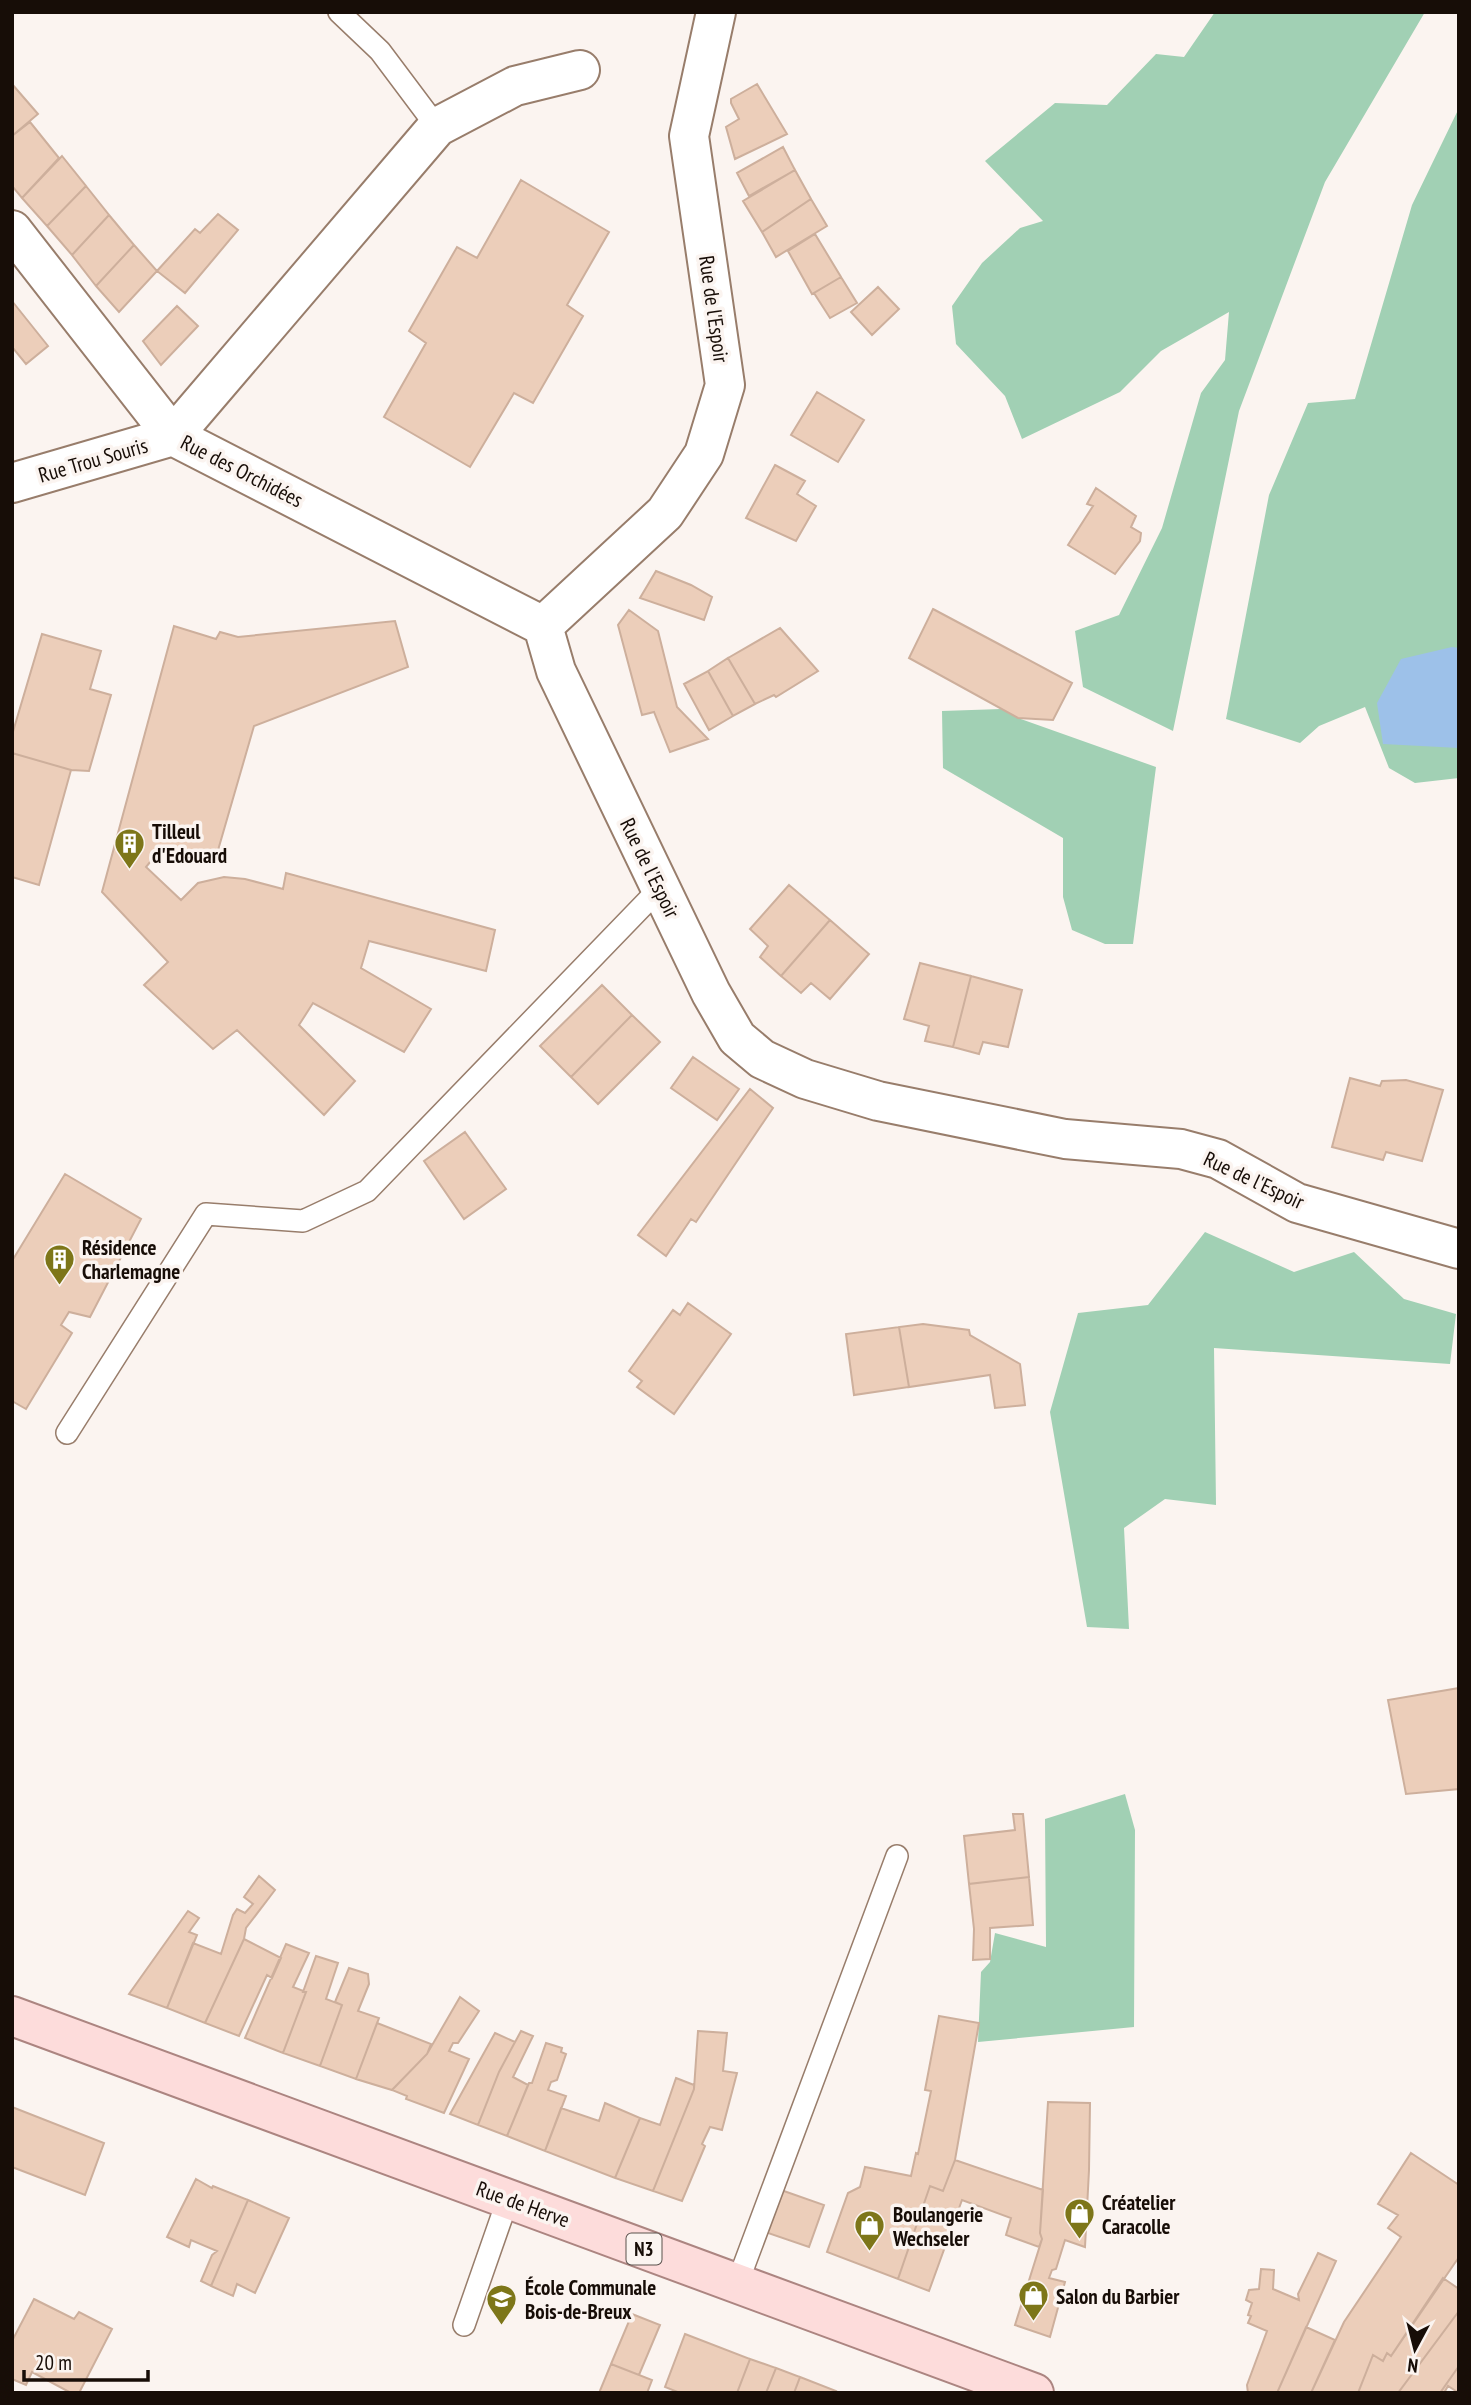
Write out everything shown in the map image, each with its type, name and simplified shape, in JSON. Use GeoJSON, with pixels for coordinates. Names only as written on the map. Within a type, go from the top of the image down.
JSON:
{"type":"FeatureCollection","features":[{"type":"Feature","properties":{"kind":"main road","name":"Rue de Herve"},"geometry":{"type":"LineString","coordinates":[[12,2016],[1034,2393]]}},
{"type":"Feature","properties":{"kind":"street","name":"Rue de l'Espoir"},"geometry":{"type":"LineString","coordinates":[[716,12],[690,136],[725,385],[704,454],[665,513],[543,626],[556,671],[659,889],[711,993],[737,1038],[762,1059],[805,1079],[878,1101],[1065,1139],[1181,1149],[1218,1159],[1297,1203],[1459,1249]]}},
{"type":"Feature","properties":{"kind":"street"},"geometry":{"type":"LineString","coordinates":[[173,436],[437,127],[515,86],[580,70]]}},
{"type":"Feature","properties":{"kind":"street","name":"Rue des Orchidées"},"geometry":{"type":"LineString","coordinates":[[12,230],[173,436],[543,626]]}},
{"type":"Feature","properties":{"kind":"street","name":"Rue Trou Souris"},"geometry":{"type":"LineString","coordinates":[[12,483],[173,436]]}},
{"type":"Feature","properties":{"kind":"lane"},"geometry":{"type":"LineString","coordinates":[[339,12],[380,51],[437,127]]}},
{"type":"Feature","properties":{"kind":"lane"},"geometry":{"type":"LineString","coordinates":[[67,1433],[206,1214],[303,1221],[367,1191],[659,889]]}},
{"type":"Feature","properties":{"kind":"lane"},"geometry":{"type":"LineString","coordinates":[[737,2284],[897,1856]]}},
{"type":"Feature","properties":{"kind":"lane"},"geometry":{"type":"LineString","coordinates":[[464,2325],[508,2199]]}},
{"type":"Feature","properties":{"kind":"green space"},"geometry":{"type":"Polygon","coordinates":[[[1215,12],[1425,12],[1325,182],[1239,411],[1173,731],[1083,687],[1075,631],[1119,615],[1162,528],[1201,393],[1225,360],[1229,312],[1161,351],[1120,392],[1022,439],[1005,396],[956,344],[952,306],[982,263],[1020,228],[1043,221],[985,161],[1055,103],[1107,105],[1156,54],[1184,57],[1215,12]]]}},
{"type":"Feature","properties":{"kind":"green space"},"geometry":{"type":"Polygon","coordinates":[[[1459,108],[1459,778],[1415,783],[1389,768],[1365,707],[1319,726],[1300,743],[1226,719],[1269,495],[1308,403],[1355,399],[1412,205],[1459,108]]]}},
{"type":"Feature","properties":{"kind":"green space"},"geometry":{"type":"Polygon","coordinates":[[[1001,709],[1018,718],[1156,767],[1133,944],[1105,944],[1072,930],[1063,897],[1063,838],[943,768],[942,711],[1001,709]]]}},
{"type":"Feature","properties":{"kind":"green space"},"geometry":{"type":"Polygon","coordinates":[[[1205,1232],[1294,1272],[1354,1252],[1404,1299],[1456,1314],[1450,1364],[1214,1348],[1216,1505],[1165,1499],[1124,1528],[1129,1629],[1087,1627],[1050,1412],[1078,1313],[1148,1305],[1205,1232]]]}},
{"type":"Feature","properties":{"kind":"green space"},"geometry":{"type":"Polygon","coordinates":[[[1125,1794],[1135,1830],[1134,2027],[978,2042],[981,1972],[990,1962],[995,1933],[1046,1947],[1045,1819],[1125,1794]]]}},
{"type":"Feature","properties":{"kind":"water"},"geometry":{"type":"Polygon","coordinates":[[[1452,647],[1459,648],[1459,748],[1383,744],[1377,703],[1401,659],[1452,647]]]}},
{"type":"Feature","properties":{"kind":"building"},"geometry":{"type":"Polygon","coordinates":[[[12,84],[38,114],[12,136],[12,84]]]}},
{"type":"Feature","properties":{"kind":"building"},"geometry":{"type":"Polygon","coordinates":[[[757,84],[787,134],[735,159],[726,127],[739,119],[731,99],[757,84]]]}},
{"type":"Feature","properties":{"kind":"building"},"geometry":{"type":"Polygon","coordinates":[[[30,122],[59,158],[22,198],[12,186],[12,136],[30,122]]]}},
{"type":"Feature","properties":{"kind":"building"},"geometry":{"type":"Polygon","coordinates":[[[783,147],[795,170],[749,196],[737,173],[783,147]]]}},
{"type":"Feature","properties":{"kind":"building"},"geometry":{"type":"Polygon","coordinates":[[[62,156],[86,186],[47,226],[22,198],[62,156]]]}},
{"type":"Feature","properties":{"kind":"building"},"geometry":{"type":"Polygon","coordinates":[[[795,170],[811,199],[762,232],[743,201],[795,170]]]}},
{"type":"Feature","properties":{"kind":"building"},"geometry":{"type":"Polygon","coordinates":[[[521,180],[609,232],[567,305],[583,316],[533,403],[514,393],[470,467],[384,417],[426,343],[409,331],[457,247],[477,258],[521,180]]]}},
{"type":"Feature","properties":{"kind":"building"},"geometry":{"type":"Polygon","coordinates":[[[86,186],[109,215],[72,255],[47,226],[86,186]]]}},
{"type":"Feature","properties":{"kind":"building"},"geometry":{"type":"Polygon","coordinates":[[[811,199],[827,226],[776,257],[762,232],[811,199]]]}},
{"type":"Feature","properties":{"kind":"building"},"geometry":{"type":"Polygon","coordinates":[[[218,214],[238,230],[185,293],[157,271],[195,229],[200,233],[218,214]]]}},
{"type":"Feature","properties":{"kind":"building"},"geometry":{"type":"Polygon","coordinates":[[[109,215],[134,245],[96,286],[72,255],[109,215]]]}},
{"type":"Feature","properties":{"kind":"building"},"geometry":{"type":"Polygon","coordinates":[[[815,234],[841,277],[812,294],[788,251],[815,234]]]}},
{"type":"Feature","properties":{"kind":"building"},"geometry":{"type":"Polygon","coordinates":[[[134,245],[157,271],[119,312],[96,286],[134,245]]]}},
{"type":"Feature","properties":{"kind":"building"},"geometry":{"type":"Polygon","coordinates":[[[841,277],[857,303],[830,318],[814,293],[841,277]]]}},
{"type":"Feature","properties":{"kind":"building"},"geometry":{"type":"Polygon","coordinates":[[[878,287],[899,309],[872,335],[851,312],[878,287]]]}},
{"type":"Feature","properties":{"kind":"building"},"geometry":{"type":"Polygon","coordinates":[[[12,301],[48,346],[26,364],[12,347],[12,301]]]}},
{"type":"Feature","properties":{"kind":"building"},"geometry":{"type":"Polygon","coordinates":[[[177,306],[198,326],[161,365],[143,341],[177,306]]]}},
{"type":"Feature","properties":{"kind":"building"},"geometry":{"type":"Polygon","coordinates":[[[817,392],[864,420],[838,462],[791,435],[817,392]]]}},
{"type":"Feature","properties":{"kind":"building"},"geometry":{"type":"Polygon","coordinates":[[[775,465],[805,481],[797,494],[816,506],[796,541],[746,518],[775,465]]]}},
{"type":"Feature","properties":{"kind":"building"},"geometry":{"type":"Polygon","coordinates":[[[1096,488],[1136,516],[1131,527],[1141,533],[1140,541],[1115,574],[1068,545],[1093,506],[1087,504],[1096,488]]]}},
{"type":"Feature","properties":{"kind":"building"},"geometry":{"type":"Polygon","coordinates":[[[656,571],[712,597],[704,620],[640,598],[656,571]]]}},
{"type":"Feature","properties":{"kind":"building"},"geometry":{"type":"Polygon","coordinates":[[[933,609],[1072,683],[1053,720],[1018,718],[909,658],[933,609]]]}},
{"type":"Feature","properties":{"kind":"building"},"geometry":{"type":"Polygon","coordinates":[[[629,610],[658,631],[677,707],[708,739],[670,752],[654,712],[642,715],[618,625],[629,610]]]}},
{"type":"Feature","properties":{"kind":"building","name":"Tilleul d'Edouard"},"geometry":{"type":"Polygon","coordinates":[[[395,621],[408,667],[254,726],[214,864],[159,851],[146,867],[181,900],[198,883],[224,877],[245,879],[283,889],[286,873],[495,930],[486,971],[369,941],[361,968],[431,1009],[404,1052],[313,1003],[299,1025],[355,1081],[324,1115],[237,1030],[213,1049],[144,985],[168,962],[102,892],[174,626],[216,639],[220,632],[238,637],[395,621]]]}},
{"type":"Feature","properties":{"kind":"building"},"geometry":{"type":"Polygon","coordinates":[[[780,628],[818,671],[776,697],[774,695],[755,704],[728,658],[780,628]]]}},
{"type":"Feature","properties":{"kind":"building"},"geometry":{"type":"Polygon","coordinates":[[[42,634],[101,651],[90,689],[111,695],[89,771],[71,770],[12,753],[12,735],[42,634]]]}},
{"type":"Feature","properties":{"kind":"building"},"geometry":{"type":"Polygon","coordinates":[[[728,658],[755,704],[733,716],[708,671],[728,658]]]}},
{"type":"Feature","properties":{"kind":"building"},"geometry":{"type":"Polygon","coordinates":[[[708,671],[733,716],[709,730],[684,684],[708,671]]]}},
{"type":"Feature","properties":{"kind":"building"},"geometry":{"type":"Polygon","coordinates":[[[12,753],[71,770],[39,885],[12,877],[12,753]]]}},
{"type":"Feature","properties":{"kind":"building"},"geometry":{"type":"Polygon","coordinates":[[[789,885],[830,920],[781,976],[760,957],[768,946],[750,929],[789,885]]]}},
{"type":"Feature","properties":{"kind":"building"},"geometry":{"type":"Polygon","coordinates":[[[830,920],[869,954],[830,999],[811,983],[801,993],[781,976],[830,920]]]}},
{"type":"Feature","properties":{"kind":"building"},"geometry":{"type":"Polygon","coordinates":[[[920,963],[971,976],[953,1047],[925,1041],[929,1026],[904,1019],[920,963]]]}},
{"type":"Feature","properties":{"kind":"building"},"geometry":{"type":"Polygon","coordinates":[[[971,976],[1022,990],[1008,1047],[983,1042],[979,1054],[953,1047],[971,976]]]}},
{"type":"Feature","properties":{"kind":"building"},"geometry":{"type":"Polygon","coordinates":[[[602,985],[632,1015],[571,1077],[540,1046],[602,985]]]}},
{"type":"Feature","properties":{"kind":"building"},"geometry":{"type":"Polygon","coordinates":[[[632,1015],[660,1042],[598,1104],[571,1077],[632,1015]]]}},
{"type":"Feature","properties":{"kind":"building"},"geometry":{"type":"Polygon","coordinates":[[[693,1057],[739,1089],[717,1120],[671,1088],[693,1057]]]}},
{"type":"Feature","properties":{"kind":"building"},"geometry":{"type":"Polygon","coordinates":[[[1350,1078],[1380,1086],[1382,1081],[1406,1080],[1443,1090],[1422,1161],[1386,1152],[1383,1160],[1332,1147],[1350,1078]]]}},
{"type":"Feature","properties":{"kind":"building"},"geometry":{"type":"Polygon","coordinates":[[[750,1089],[773,1108],[696,1222],[691,1219],[666,1256],[638,1235],[750,1089]]]}},
{"type":"Feature","properties":{"kind":"building"},"geometry":{"type":"Polygon","coordinates":[[[465,1132],[506,1189],[464,1219],[424,1161],[465,1132]]]}},
{"type":"Feature","properties":{"kind":"building","name":"Résidence Charlemagne"},"geometry":{"type":"Polygon","coordinates":[[[65,1174],[141,1219],[90,1317],[69,1312],[61,1325],[72,1333],[26,1409],[12,1401],[12,1261],[65,1174]]]}},
{"type":"Feature","properties":{"kind":"building"},"geometry":{"type":"Polygon","coordinates":[[[688,1303],[731,1334],[674,1414],[637,1387],[642,1381],[629,1371],[673,1310],[680,1315],[688,1303]]]}},
{"type":"Feature","properties":{"kind":"building"},"geometry":{"type":"Polygon","coordinates":[[[923,1324],[969,1330],[970,1335],[1020,1364],[1025,1405],[995,1408],[990,1375],[909,1387],[899,1327],[923,1324]]]}},
{"type":"Feature","properties":{"kind":"building"},"geometry":{"type":"Polygon","coordinates":[[[899,1327],[909,1387],[854,1395],[846,1334],[899,1327]]]}},
{"type":"Feature","properties":{"kind":"building"},"geometry":{"type":"Polygon","coordinates":[[[1459,1688],[1459,1789],[1406,1794],[1388,1700],[1459,1688]]]}},
{"type":"Feature","properties":{"kind":"building"},"geometry":{"type":"Polygon","coordinates":[[[1013,1814],[1023,1814],[1029,1877],[969,1884],[964,1836],[1015,1830],[1013,1814]]]}},
{"type":"Feature","properties":{"kind":"building"},"geometry":{"type":"Polygon","coordinates":[[[259,1876],[275,1890],[246,1928],[244,1939],[205,2023],[167,2008],[193,1943],[221,1954],[233,1915],[237,1909],[245,1913],[253,1904],[244,1897],[259,1876]]]}},
{"type":"Feature","properties":{"kind":"building"},"geometry":{"type":"Polygon","coordinates":[[[1029,1877],[1033,1925],[990,1928],[990,1959],[973,1960],[974,1929],[969,1884],[1029,1877]]]}},
{"type":"Feature","properties":{"kind":"building"},"geometry":{"type":"Polygon","coordinates":[[[188,1911],[199,1918],[189,1932],[197,1935],[167,2008],[129,1994],[188,1911]]]}},
{"type":"Feature","properties":{"kind":"building"},"geometry":{"type":"Polygon","coordinates":[[[244,1939],[281,1958],[272,1978],[267,1975],[239,2036],[205,2023],[244,1939]]]}},
{"type":"Feature","properties":{"kind":"building"},"geometry":{"type":"Polygon","coordinates":[[[286,1944],[309,1953],[293,1987],[306,1992],[283,2053],[245,2038],[286,1944]]]}},
{"type":"Feature","properties":{"kind":"building"},"geometry":{"type":"Polygon","coordinates":[[[316,1956],[338,1963],[326,1999],[342,2005],[320,2066],[283,2053],[306,1992],[303,1992],[316,1956]]]}},
{"type":"Feature","properties":{"kind":"building"},"geometry":{"type":"Polygon","coordinates":[[[349,1968],[368,1974],[369,1984],[358,2011],[379,2018],[356,2079],[320,2066],[342,2005],[335,2002],[349,1968]]]}},
{"type":"Feature","properties":{"kind":"building"},"geometry":{"type":"Polygon","coordinates":[[[460,1997],[479,2011],[458,2043],[453,2043],[449,2051],[469,2059],[444,2113],[406,2099],[407,2096],[392,2090],[427,2054],[460,1997]]]}},
{"type":"Feature","properties":{"kind":"building"},"geometry":{"type":"Polygon","coordinates":[[[939,2016],[979,2023],[955,2160],[943,2191],[930,2186],[898,2279],[827,2252],[848,2193],[860,2187],[865,2167],[911,2176],[931,2091],[925,2090],[939,2016]]]}},
{"type":"Feature","properties":{"kind":"building"},"geometry":{"type":"Polygon","coordinates":[[[377,2023],[431,2044],[427,2054],[392,2090],[356,2079],[377,2023]]]}},
{"type":"Feature","properties":{"kind":"building"},"geometry":{"type":"Polygon","coordinates":[[[521,2031],[533,2036],[513,2077],[528,2085],[507,2136],[478,2125],[499,2072],[521,2031]]]}},
{"type":"Feature","properties":{"kind":"building"},"geometry":{"type":"Polygon","coordinates":[[[698,2031],[727,2033],[723,2071],[737,2073],[722,2130],[710,2127],[682,2201],[653,2191],[694,2089],[698,2031]]]}},
{"type":"Feature","properties":{"kind":"building"},"geometry":{"type":"Polygon","coordinates":[[[495,2033],[515,2042],[499,2072],[478,2125],[450,2114],[495,2033]]]}},
{"type":"Feature","properties":{"kind":"building"},"geometry":{"type":"Polygon","coordinates":[[[546,2043],[562,2048],[561,2052],[566,2054],[557,2080],[551,2082],[548,2090],[566,2096],[545,2151],[507,2136],[529,2083],[532,2083],[546,2043]]]}},
{"type":"Feature","properties":{"kind":"building"},"geometry":{"type":"Polygon","coordinates":[[[676,2078],[694,2085],[694,2089],[653,2191],[615,2178],[640,2118],[660,2125],[676,2078]]]}},
{"type":"Feature","properties":{"kind":"building"},"geometry":{"type":"Polygon","coordinates":[[[1048,2102],[1090,2103],[1085,2247],[1065,2240],[1056,2269],[1052,2270],[1049,2278],[1065,2282],[1050,2337],[1015,2325],[1042,2239],[1040,2233],[1048,2102]]]}},
{"type":"Feature","properties":{"kind":"building"},"geometry":{"type":"Polygon","coordinates":[[[605,2103],[640,2118],[615,2178],[545,2151],[561,2108],[599,2121],[605,2103]]]}},
{"type":"Feature","properties":{"kind":"building"},"geometry":{"type":"Polygon","coordinates":[[[12,2107],[104,2143],[85,2195],[12,2167],[12,2107]]]}},
{"type":"Feature","properties":{"kind":"building"},"geometry":{"type":"Polygon","coordinates":[[[1411,2153],[1459,2185],[1459,2257],[1391,2356],[1387,2353],[1383,2361],[1373,2355],[1358,2393],[1311,2393],[1344,2322],[1401,2237],[1388,2228],[1398,2215],[1378,2204],[1411,2153]]]}},
{"type":"Feature","properties":{"kind":"building"},"geometry":{"type":"Polygon","coordinates":[[[955,2160],[1043,2190],[1040,2233],[1042,2239],[1039,2247],[1006,2235],[1011,2218],[962,2200],[929,2291],[898,2279],[930,2186],[943,2191],[955,2160]]]}},
{"type":"Feature","properties":{"kind":"building"},"geometry":{"type":"Polygon","coordinates":[[[196,2179],[212,2188],[213,2186],[248,2200],[211,2286],[201,2281],[212,2255],[217,2251],[191,2240],[189,2247],[167,2237],[196,2179]]]}},
{"type":"Feature","properties":{"kind":"building"},"geometry":{"type":"Polygon","coordinates":[[[781,2190],[824,2205],[809,2247],[765,2232],[781,2190]]]}},
{"type":"Feature","properties":{"kind":"building"},"geometry":{"type":"Polygon","coordinates":[[[248,2200],[289,2218],[255,2293],[237,2284],[233,2296],[211,2286],[248,2200]]]}},
{"type":"Feature","properties":{"kind":"building"},"geometry":{"type":"Polygon","coordinates":[[[1318,2253],[1336,2261],[1277,2393],[1248,2393],[1247,2385],[1267,2331],[1248,2323],[1252,2303],[1246,2300],[1249,2290],[1259,2289],[1261,2269],[1274,2270],[1273,2289],[1299,2300],[1298,2294],[1318,2253]]]}},
{"type":"Feature","properties":{"kind":"building"},"geometry":{"type":"Polygon","coordinates":[[[1443,2278],[1459,2289],[1459,2311],[1398,2393],[1358,2393],[1373,2355],[1383,2361],[1387,2353],[1391,2356],[1443,2278]]]}},
{"type":"Feature","properties":{"kind":"building"},"geometry":{"type":"Polygon","coordinates":[[[34,2299],[74,2319],[79,2312],[112,2329],[79,2393],[71,2393],[32,2372],[26,2385],[12,2379],[12,2341],[34,2299]]]}},
{"type":"Feature","properties":{"kind":"building"},"geometry":{"type":"Polygon","coordinates":[[[1459,2311],[1459,2366],[1440,2393],[1398,2393],[1459,2311]]]}},
{"type":"Feature","properties":{"kind":"building"},"geometry":{"type":"Polygon","coordinates":[[[632,2314],[660,2325],[639,2375],[611,2364],[632,2314]]]}},
{"type":"Feature","properties":{"kind":"building"},"geometry":{"type":"Polygon","coordinates":[[[1306,2327],[1335,2340],[1311,2393],[1277,2393],[1306,2327]]]}},
{"type":"Feature","properties":{"kind":"building"},"geometry":{"type":"Polygon","coordinates":[[[685,2334],[750,2359],[737,2393],[680,2393],[665,2387],[685,2334]]]}},
{"type":"Feature","properties":{"kind":"building"},"geometry":{"type":"Polygon","coordinates":[[[750,2359],[776,2368],[766,2393],[737,2393],[750,2359]]]}},
{"type":"Feature","properties":{"kind":"building"},"geometry":{"type":"Polygon","coordinates":[[[611,2364],[652,2380],[647,2393],[599,2393],[611,2364]]]}},
{"type":"Feature","properties":{"kind":"building"},"geometry":{"type":"Polygon","coordinates":[[[1459,2366],[1459,2393],[1448,2386],[1444,2393],[1440,2393],[1459,2366]]]}},
{"type":"Feature","properties":{"kind":"building"},"geometry":{"type":"Polygon","coordinates":[[[776,2368],[800,2377],[794,2393],[766,2393],[776,2368]]]}},
{"type":"Feature","properties":{"kind":"building"},"geometry":{"type":"Polygon","coordinates":[[[800,2377],[836,2391],[794,2393],[800,2377]]]}},
{"type":"Feature","properties":{"kind":"place","name":"Tilleul d'Edouard"},"geometry":{"type":"Point","coordinates":[129,870]}},
{"type":"Feature","properties":{"kind":"place","name":"Résidence Charlemagne"},"geometry":{"type":"Point","coordinates":[59,1286]}},
{"type":"Feature","properties":{"kind":"place","name":"Créatelier Caracolle"},"geometry":{"type":"Point","coordinates":[1079,2241]}},
{"type":"Feature","properties":{"kind":"place","name":"Boulangerie Wechseler"},"geometry":{"type":"Point","coordinates":[870,2253]}},
{"type":"Feature","properties":{"kind":"place","name":"Salon du Barbier"},"geometry":{"type":"Point","coordinates":[1033,2323]}},
{"type":"Feature","properties":{"kind":"place","name":"École Communale Bois-de-Breux"},"geometry":{"type":"Point","coordinates":[502,2326]}}]}
